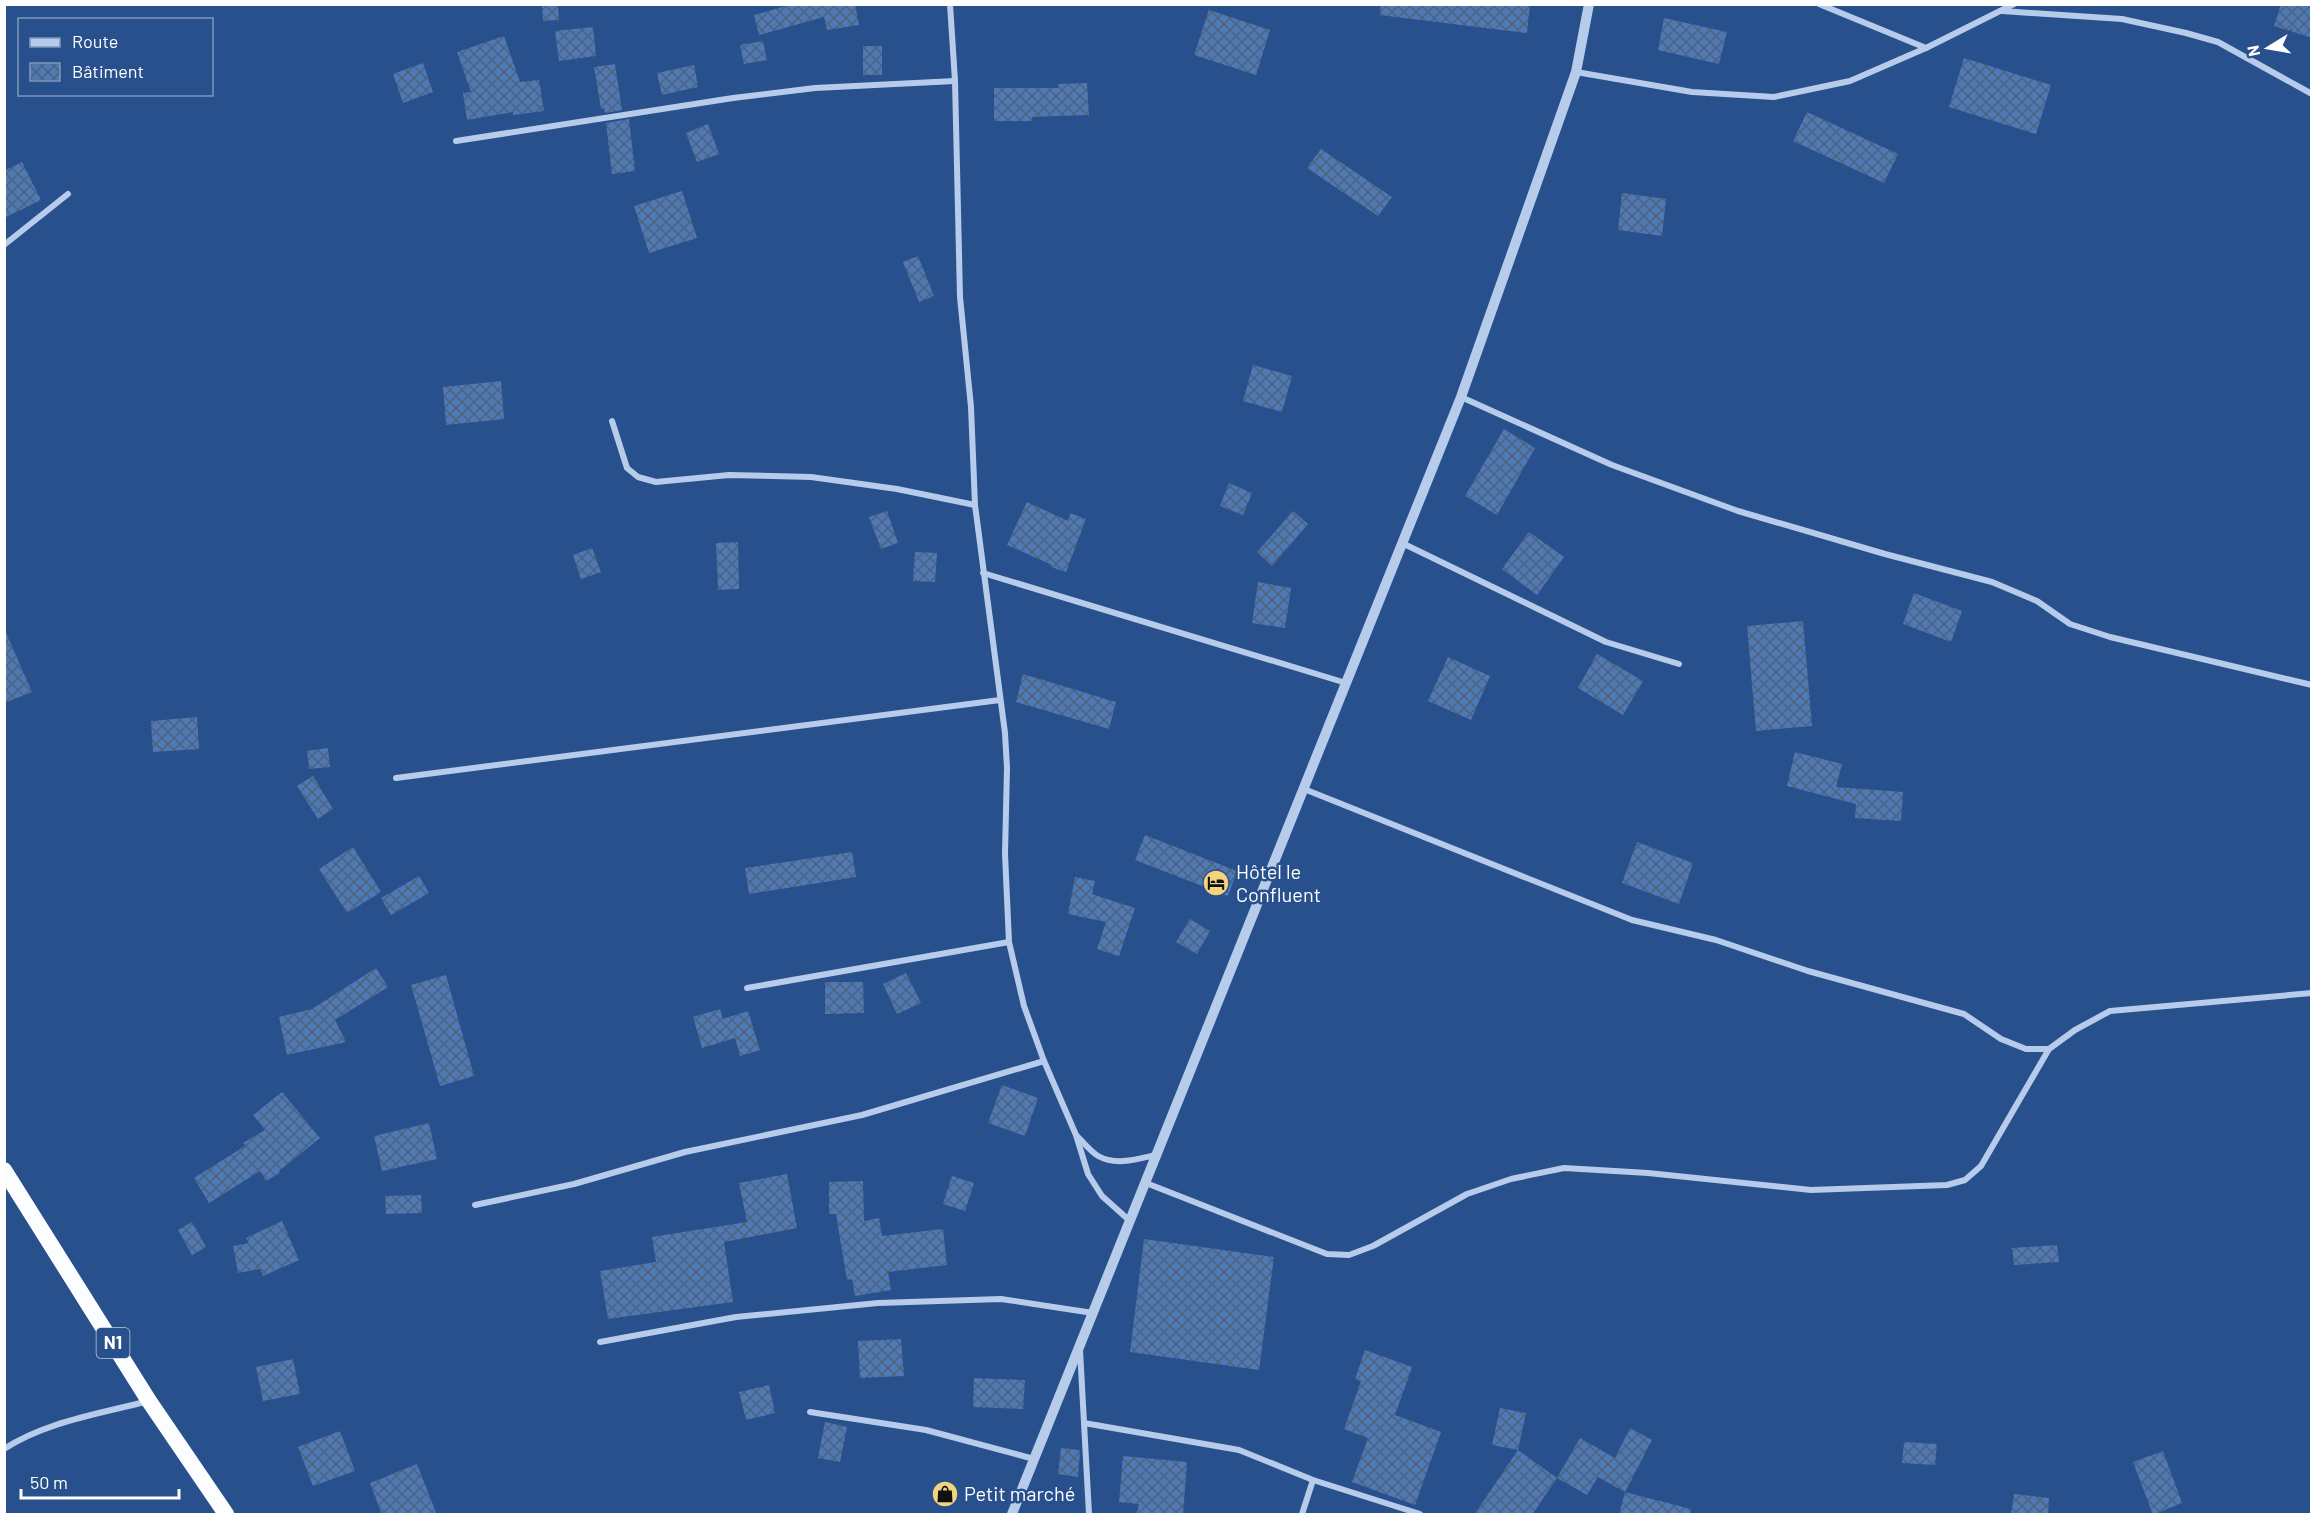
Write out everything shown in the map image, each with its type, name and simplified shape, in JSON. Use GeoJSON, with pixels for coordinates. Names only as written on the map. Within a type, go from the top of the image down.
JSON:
{"type":"FeatureCollection","features":[{"type":"Feature","properties":{"kind":"highway","name":"N1"},"geometry":{"type":"LineString","coordinates":[[4,1170],[149,1401],[225,1515]]}},
{"type":"Feature","properties":{"kind":"street"},"geometry":{"type":"LineString","coordinates":[[950,4],[955,81],[960,297],[971,407],[975,505],[1005,733],[1007,768],[1005,854],[1010,942],[1024,1006],[1044,1061],[1076,1135],[1088,1174],[1102,1196],[1130,1222]]}},
{"type":"Feature","properties":{"kind":"street"},"geometry":{"type":"LineString","coordinates":[[1012,1515],[1461,397],[1576,72],[1589,4]]}},
{"type":"Feature","properties":{"kind":"street"},"geometry":{"type":"LineString","coordinates":[[1819,4],[1926,48]]}},
{"type":"Feature","properties":{"kind":"street"},"geometry":{"type":"LineString","coordinates":[[1576,72],[1692,92],[1774,97],[1850,81],[1926,48],[2012,5]]}},
{"type":"Feature","properties":{"kind":"street"},"geometry":{"type":"LineString","coordinates":[[1999,10],[2122,19],[2186,33],[2218,42],[2312,94]]}},
{"type":"Feature","properties":{"kind":"street"},"geometry":{"type":"LineString","coordinates":[[456,141],[733,98],[814,88],[955,81]]}},
{"type":"Feature","properties":{"kind":"street"},"geometry":{"type":"LineString","coordinates":[[4,245],[68,194]]}},
{"type":"Feature","properties":{"kind":"street"},"geometry":{"type":"LineString","coordinates":[[1461,397],[1612,465],[1738,511],[1885,554],[1992,582],[2037,601],[2070,624],[2110,638],[2312,685]]}},
{"type":"Feature","properties":{"kind":"street"},"geometry":{"type":"LineString","coordinates":[[612,421],[627,468],[638,477],[656,482],[729,475],[811,477],[897,489],[975,505]]}},
{"type":"Feature","properties":{"kind":"street"},"geometry":{"type":"LineString","coordinates":[[1402,543],[1606,642],[1679,664]]}},
{"type":"Feature","properties":{"kind":"street"},"geometry":{"type":"LineString","coordinates":[[983,573],[1346,683]]}},
{"type":"Feature","properties":{"kind":"street"},"geometry":{"type":"LineString","coordinates":[[396,778],[1000,700]]}},
{"type":"Feature","properties":{"kind":"street"},"geometry":{"type":"LineString","coordinates":[[1304,789],[1632,920],[1716,940],[1808,971],[1964,1014],[2001,1039],[2026,1049],[2049,1048]]}},
{"type":"Feature","properties":{"kind":"street"},"geometry":{"type":"LineString","coordinates":[[747,988],[1010,942]]}},
{"type":"Feature","properties":{"kind":"street"},"geometry":{"type":"LineString","coordinates":[[1146,1183],[1327,1254],[1349,1255],[1373,1246],[1467,1194],[1511,1179],[1564,1168],[1648,1173],[1811,1190],[1947,1185],[1965,1180],[1981,1166],[2049,1048],[2075,1030],[2110,1011],[2312,993]]}},
{"type":"Feature","properties":{"kind":"street"},"geometry":{"type":"LineString","coordinates":[[475,1205],[574,1184],[685,1152],[862,1114],[1044,1061]]}},
{"type":"Feature","properties":{"kind":"street"},"geometry":{"type":"LineString","coordinates":[[1076,1135],[1098,1156],[1113,1160],[1133,1161],[1157,1155]]}},
{"type":"Feature","properties":{"kind":"street"},"geometry":{"type":"LineString","coordinates":[[600,1342],[736,1317],[878,1304],[1001,1299],[1093,1313]]}},
{"type":"Feature","properties":{"kind":"street"},"geometry":{"type":"LineString","coordinates":[[1080,1346],[1089,1515]]}},
{"type":"Feature","properties":{"kind":"street"},"geometry":{"type":"LineString","coordinates":[[4,1449],[26,1435],[149,1401]]}},
{"type":"Feature","properties":{"kind":"street"},"geometry":{"type":"LineString","coordinates":[[810,1412],[926,1430],[1034,1459]]}},
{"type":"Feature","properties":{"kind":"street"},"geometry":{"type":"LineString","coordinates":[[1084,1423],[1239,1450],[1313,1480],[1420,1515]]}},
{"type":"Feature","properties":{"kind":"street"},"geometry":{"type":"LineString","coordinates":[[1302,1515],[1313,1480]]}},
{"type":"Feature","properties":{"kind":"building"},"geometry":{"type":"Polygon","coordinates":[[[542,4],[558,4],[559,20],[543,21],[542,4]]]}},
{"type":"Feature","properties":{"kind":"building"},"geometry":{"type":"Polygon","coordinates":[[[794,4],[855,4],[859,25],[827,30],[824,17],[759,35],[754,15],[794,4]]]}},
{"type":"Feature","properties":{"kind":"building"},"geometry":{"type":"Polygon","coordinates":[[[1381,4],[1530,4],[1527,33],[1380,15],[1381,4]]]}},
{"type":"Feature","properties":{"kind":"building"},"geometry":{"type":"Polygon","coordinates":[[[2281,4],[2312,4],[2312,38],[2274,26],[2281,4]]]}},
{"type":"Feature","properties":{"kind":"building"},"geometry":{"type":"Polygon","coordinates":[[[1209,10],[1270,30],[1256,75],[1194,55],[1209,10]]]}},
{"type":"Feature","properties":{"kind":"building"},"geometry":{"type":"Polygon","coordinates":[[[1664,18],[1727,32],[1719,64],[1658,50],[1664,18]]]}},
{"type":"Feature","properties":{"kind":"building"},"geometry":{"type":"Polygon","coordinates":[[[593,27],[596,56],[559,61],[555,31],[593,27]]]}},
{"type":"Feature","properties":{"kind":"building"},"geometry":{"type":"Polygon","coordinates":[[[504,36],[520,82],[539,80],[544,111],[513,115],[513,112],[467,120],[463,93],[471,92],[457,52],[504,36]]]}},
{"type":"Feature","properties":{"kind":"building"},"geometry":{"type":"Polygon","coordinates":[[[763,41],[767,60],[744,64],[740,45],[763,41]]]}},
{"type":"Feature","properties":{"kind":"building"},"geometry":{"type":"Polygon","coordinates":[[[863,46],[882,46],[882,75],[863,75],[863,46]]]}},
{"type":"Feature","properties":{"kind":"building"},"geometry":{"type":"Polygon","coordinates":[[[1964,58],[2051,85],[2036,134],[1949,107],[1964,58]]]}},
{"type":"Feature","properties":{"kind":"building"},"geometry":{"type":"Polygon","coordinates":[[[423,63],[433,92],[403,103],[393,74],[423,63]]]}},
{"type":"Feature","properties":{"kind":"building"},"geometry":{"type":"Polygon","coordinates":[[[615,64],[622,110],[605,113],[604,108],[601,109],[594,67],[615,64]]]}},
{"type":"Feature","properties":{"kind":"building"},"geometry":{"type":"Polygon","coordinates":[[[694,65],[698,87],[662,95],[657,73],[694,65]]]}},
{"type":"Feature","properties":{"kind":"building"},"geometry":{"type":"Polygon","coordinates":[[[1087,83],[1089,115],[1032,117],[1032,121],[994,121],[994,88],[1058,88],[1058,84],[1087,83]]]}},
{"type":"Feature","properties":{"kind":"building"},"geometry":{"type":"Polygon","coordinates":[[[1807,112],[1898,154],[1884,183],[1793,141],[1807,112]]]}},
{"type":"Feature","properties":{"kind":"building"},"geometry":{"type":"Polygon","coordinates":[[[629,119],[635,171],[612,174],[606,123],[629,119]]]}},
{"type":"Feature","properties":{"kind":"building"},"geometry":{"type":"Polygon","coordinates":[[[708,124],[719,154],[697,162],[686,133],[708,124]]]}},
{"type":"Feature","properties":{"kind":"building"},"geometry":{"type":"Polygon","coordinates":[[[1321,149],[1392,197],[1378,216],[1307,168],[1321,149]]]}},
{"type":"Feature","properties":{"kind":"building"},"geometry":{"type":"Polygon","coordinates":[[[22,162],[41,200],[4,218],[4,171],[22,162]]]}},
{"type":"Feature","properties":{"kind":"building"},"geometry":{"type":"Polygon","coordinates":[[[682,191],[697,238],[649,253],[634,206],[682,191]]]}},
{"type":"Feature","properties":{"kind":"building"},"geometry":{"type":"Polygon","coordinates":[[[1622,193],[1666,199],[1662,236],[1618,230],[1622,193]]]}},
{"type":"Feature","properties":{"kind":"building"},"geometry":{"type":"Polygon","coordinates":[[[918,256],[934,296],[919,302],[903,262],[918,256]]]}},
{"type":"Feature","properties":{"kind":"building"},"geometry":{"type":"Polygon","coordinates":[[[1253,365],[1292,376],[1282,412],[1243,401],[1253,365]]]}},
{"type":"Feature","properties":{"kind":"building"},"geometry":{"type":"Polygon","coordinates":[[[501,381],[504,419],[446,425],[443,387],[501,381]]]}},
{"type":"Feature","properties":{"kind":"building"},"geometry":{"type":"Polygon","coordinates":[[[1504,429],[1535,448],[1497,515],[1465,496],[1504,429]]]}},
{"type":"Feature","properties":{"kind":"building"},"geometry":{"type":"Polygon","coordinates":[[[1229,483],[1252,493],[1243,515],[1220,506],[1229,483]]]}},
{"type":"Feature","properties":{"kind":"building"},"geometry":{"type":"Polygon","coordinates":[[[1027,502],[1068,521],[1070,513],[1086,519],[1066,572],[1007,545],[1027,502]]]}},
{"type":"Feature","properties":{"kind":"building"},"geometry":{"type":"Polygon","coordinates":[[[887,511],[898,543],[881,549],[869,517],[887,511]]]}},
{"type":"Feature","properties":{"kind":"building"},"geometry":{"type":"Polygon","coordinates":[[[1293,511],[1308,524],[1272,566],[1257,552],[1293,511]]]}},
{"type":"Feature","properties":{"kind":"building"},"geometry":{"type":"Polygon","coordinates":[[[1529,532],[1564,557],[1537,595],[1502,569],[1529,532]]]}},
{"type":"Feature","properties":{"kind":"building"},"geometry":{"type":"Polygon","coordinates":[[[738,542],[739,589],[718,590],[716,543],[738,542]]]}},
{"type":"Feature","properties":{"kind":"building"},"geometry":{"type":"Polygon","coordinates":[[[592,548],[601,572],[581,579],[573,555],[592,548]]]}},
{"type":"Feature","properties":{"kind":"building"},"geometry":{"type":"Polygon","coordinates":[[[915,552],[937,553],[935,582],[913,581],[915,552]]]}},
{"type":"Feature","properties":{"kind":"building"},"geometry":{"type":"Polygon","coordinates":[[[1258,582],[1291,588],[1285,628],[1252,623],[1258,582]]]}},
{"type":"Feature","properties":{"kind":"building"},"geometry":{"type":"Polygon","coordinates":[[[1914,593],[1962,611],[1951,642],[1903,624],[1914,593]]]}},
{"type":"Feature","properties":{"kind":"building"},"geometry":{"type":"Polygon","coordinates":[[[1803,621],[1812,726],[1756,731],[1747,626],[1803,621]]]}},
{"type":"Feature","properties":{"kind":"building"},"geometry":{"type":"Polygon","coordinates":[[[4,628],[32,692],[4,703],[4,628]]]}},
{"type":"Feature","properties":{"kind":"building"},"geometry":{"type":"Polygon","coordinates":[[[1597,654],[1643,681],[1623,715],[1578,688],[1597,654]]]}},
{"type":"Feature","properties":{"kind":"building"},"geometry":{"type":"Polygon","coordinates":[[[1448,657],[1490,676],[1471,720],[1428,701],[1448,657]]]}},
{"type":"Feature","properties":{"kind":"building"},"geometry":{"type":"Polygon","coordinates":[[[1023,674],[1116,702],[1109,729],[1016,702],[1023,674]]]}},
{"type":"Feature","properties":{"kind":"building"},"geometry":{"type":"Polygon","coordinates":[[[197,717],[199,749],[153,752],[151,721],[197,717]]]}},
{"type":"Feature","properties":{"kind":"building"},"geometry":{"type":"Polygon","coordinates":[[[328,748],[330,767],[309,769],[307,751],[328,748]]]}},
{"type":"Feature","properties":{"kind":"building"},"geometry":{"type":"Polygon","coordinates":[[[1795,752],[1842,764],[1836,787],[1903,792],[1901,821],[1855,818],[1856,804],[1787,786],[1795,752]]]}},
{"type":"Feature","properties":{"kind":"building"},"geometry":{"type":"Polygon","coordinates":[[[313,776],[333,809],[318,819],[297,786],[313,776]]]}},
{"type":"Feature","properties":{"kind":"building"},"geometry":{"type":"Polygon","coordinates":[[[1145,835],[1237,871],[1228,896],[1135,860],[1145,835]]]}},
{"type":"Feature","properties":{"kind":"building"},"geometry":{"type":"Polygon","coordinates":[[[1637,842],[1693,863],[1679,904],[1622,883],[1637,842]]]}},
{"type":"Feature","properties":{"kind":"building"},"geometry":{"type":"Polygon","coordinates":[[[353,847],[381,892],[347,913],[319,869],[353,847]]]}},
{"type":"Feature","properties":{"kind":"building"},"geometry":{"type":"Polygon","coordinates":[[[852,852],[856,877],[749,894],[745,868],[852,852]]]}},
{"type":"Feature","properties":{"kind":"building"},"geometry":{"type":"Polygon","coordinates":[[[419,876],[429,893],[391,915],[381,898],[419,876]]]}},
{"type":"Feature","properties":{"kind":"building"},"geometry":{"type":"Polygon","coordinates":[[[1075,877],[1095,881],[1092,894],[1135,908],[1119,956],[1097,949],[1106,922],[1068,914],[1075,877]]]}},
{"type":"Feature","properties":{"kind":"building"},"geometry":{"type":"Polygon","coordinates":[[[1190,919],[1210,931],[1197,954],[1176,942],[1190,919]]]}},
{"type":"Feature","properties":{"kind":"building"},"geometry":{"type":"Polygon","coordinates":[[[376,968],[388,987],[335,1020],[346,1042],[287,1055],[279,1017],[312,1009],[376,968]]]}},
{"type":"Feature","properties":{"kind":"building"},"geometry":{"type":"Polygon","coordinates":[[[906,973],[921,1003],[897,1014],[883,984],[906,973]]]}},
{"type":"Feature","properties":{"kind":"building"},"geometry":{"type":"Polygon","coordinates":[[[446,975],[474,1076],[440,1086],[411,985],[446,975]]]}},
{"type":"Feature","properties":{"kind":"building"},"geometry":{"type":"Polygon","coordinates":[[[825,982],[863,982],[864,1013],[825,1014],[825,982]]]}},
{"type":"Feature","properties":{"kind":"building"},"geometry":{"type":"Polygon","coordinates":[[[720,1009],[723,1019],[748,1011],[760,1050],[740,1056],[735,1038],[702,1048],[693,1017],[720,1009]]]}},
{"type":"Feature","properties":{"kind":"building"},"geometry":{"type":"Polygon","coordinates":[[[1002,1085],[1038,1098],[1025,1136],[988,1123],[1002,1085]]]}},
{"type":"Feature","properties":{"kind":"building"},"geometry":{"type":"Polygon","coordinates":[[[282,1092],[320,1138],[279,1171],[280,1173],[266,1181],[260,1171],[209,1203],[194,1178],[245,1146],[243,1143],[265,1130],[253,1115],[282,1092]]]}},
{"type":"Feature","properties":{"kind":"building"},"geometry":{"type":"Polygon","coordinates":[[[429,1123],[437,1159],[382,1171],[374,1136],[429,1123]]]}},
{"type":"Feature","properties":{"kind":"building"},"geometry":{"type":"Polygon","coordinates":[[[787,1174],[797,1228],[724,1242],[733,1302],[608,1319],[600,1271],[656,1262],[652,1237],[747,1222],[739,1183],[787,1174]]]}},
{"type":"Feature","properties":{"kind":"building"},"geometry":{"type":"Polygon","coordinates":[[[952,1176],[974,1183],[965,1211],[943,1204],[952,1176]]]}},
{"type":"Feature","properties":{"kind":"building"},"geometry":{"type":"Polygon","coordinates":[[[863,1181],[864,1221],[879,1218],[882,1236],[943,1229],[947,1265],[888,1272],[891,1290],[855,1296],[852,1279],[847,1280],[836,1214],[829,1214],[829,1182],[863,1181]]]}},
{"type":"Feature","properties":{"kind":"building"},"geometry":{"type":"Polygon","coordinates":[[[421,1195],[422,1213],[386,1214],[385,1196],[421,1195]]]}},
{"type":"Feature","properties":{"kind":"building"},"geometry":{"type":"Polygon","coordinates":[[[282,1221],[299,1260],[263,1276],[260,1269],[238,1273],[233,1246],[249,1243],[246,1238],[282,1221]]]}},
{"type":"Feature","properties":{"kind":"building"},"geometry":{"type":"Polygon","coordinates":[[[192,1222],[206,1247],[192,1255],[178,1230],[192,1222]]]}},
{"type":"Feature","properties":{"kind":"building"},"geometry":{"type":"Polygon","coordinates":[[[1144,1239],[1274,1257],[1259,1370],[1130,1352],[1144,1239]]]}},
{"type":"Feature","properties":{"kind":"building"},"geometry":{"type":"Polygon","coordinates":[[[2057,1245],[2059,1262],[2014,1265],[2012,1248],[2057,1245]]]}},
{"type":"Feature","properties":{"kind":"building"},"geometry":{"type":"Polygon","coordinates":[[[901,1339],[904,1376],[860,1378],[858,1341],[901,1339]]]}},
{"type":"Feature","properties":{"kind":"building"},"geometry":{"type":"Polygon","coordinates":[[[1365,1350],[1412,1367],[1395,1415],[1441,1432],[1415,1505],[1352,1482],[1368,1438],[1344,1429],[1361,1381],[1355,1379],[1365,1350]]]}},
{"type":"Feature","properties":{"kind":"building"},"geometry":{"type":"Polygon","coordinates":[[[293,1359],[300,1394],[263,1401],[256,1367],[293,1359]]]}},
{"type":"Feature","properties":{"kind":"building"},"geometry":{"type":"Polygon","coordinates":[[[974,1378],[1025,1380],[1023,1409],[973,1407],[974,1378]]]}},
{"type":"Feature","properties":{"kind":"building"},"geometry":{"type":"Polygon","coordinates":[[[769,1385],[775,1413],[746,1420],[739,1392],[769,1385]]]}},
{"type":"Feature","properties":{"kind":"building"},"geometry":{"type":"Polygon","coordinates":[[[1500,1408],[1526,1413],[1518,1450],[1492,1445],[1500,1408]]]}},
{"type":"Feature","properties":{"kind":"building"},"geometry":{"type":"Polygon","coordinates":[[[825,1422],[847,1427],[840,1462],[818,1458],[825,1422]]]}},
{"type":"Feature","properties":{"kind":"building"},"geometry":{"type":"Polygon","coordinates":[[[1630,1428],[1652,1440],[1625,1492],[1598,1477],[1587,1495],[1557,1478],[1580,1438],[1615,1458],[1630,1428]]]}},
{"type":"Feature","properties":{"kind":"building"},"geometry":{"type":"Polygon","coordinates":[[[340,1431],[355,1471],[313,1486],[298,1447],[340,1431]]]}},
{"type":"Feature","properties":{"kind":"building"},"geometry":{"type":"Polygon","coordinates":[[[1904,1442],[1937,1444],[1935,1465],[1902,1463],[1904,1442]]]}},
{"type":"Feature","properties":{"kind":"building"},"geometry":{"type":"Polygon","coordinates":[[[1061,1448],[1080,1450],[1078,1477],[1058,1474],[1061,1448]]]}},
{"type":"Feature","properties":{"kind":"building"},"geometry":{"type":"Polygon","coordinates":[[[1518,1450],[1557,1478],[1532,1515],[1474,1515],[1518,1450]]]}},
{"type":"Feature","properties":{"kind":"building"},"geometry":{"type":"Polygon","coordinates":[[[2163,1451],[2182,1503],[2153,1515],[2133,1462],[2163,1451]]]}},
{"type":"Feature","properties":{"kind":"building"},"geometry":{"type":"Polygon","coordinates":[[[1123,1456],[1187,1462],[1183,1515],[1136,1515],[1139,1504],[1119,1502],[1123,1456]]]}},
{"type":"Feature","properties":{"kind":"building"},"geometry":{"type":"Polygon","coordinates":[[[417,1464],[437,1515],[382,1515],[370,1483],[417,1464]]]}},
{"type":"Feature","properties":{"kind":"building"},"geometry":{"type":"Polygon","coordinates":[[[1625,1492],[1691,1509],[1690,1515],[1619,1515],[1625,1492]]]}},
{"type":"Feature","properties":{"kind":"building"},"geometry":{"type":"Polygon","coordinates":[[[2014,1494],[2049,1498],[2048,1515],[2011,1515],[2014,1494]]]}},
{"type":"Feature","properties":{"kind":"place","name":"Hôtel le Confluent"},"geometry":{"type":"Point","coordinates":[1216,883]}},
{"type":"Feature","properties":{"kind":"place","name":"Petit marché"},"geometry":{"type":"Point","coordinates":[945,1494]}}]}
